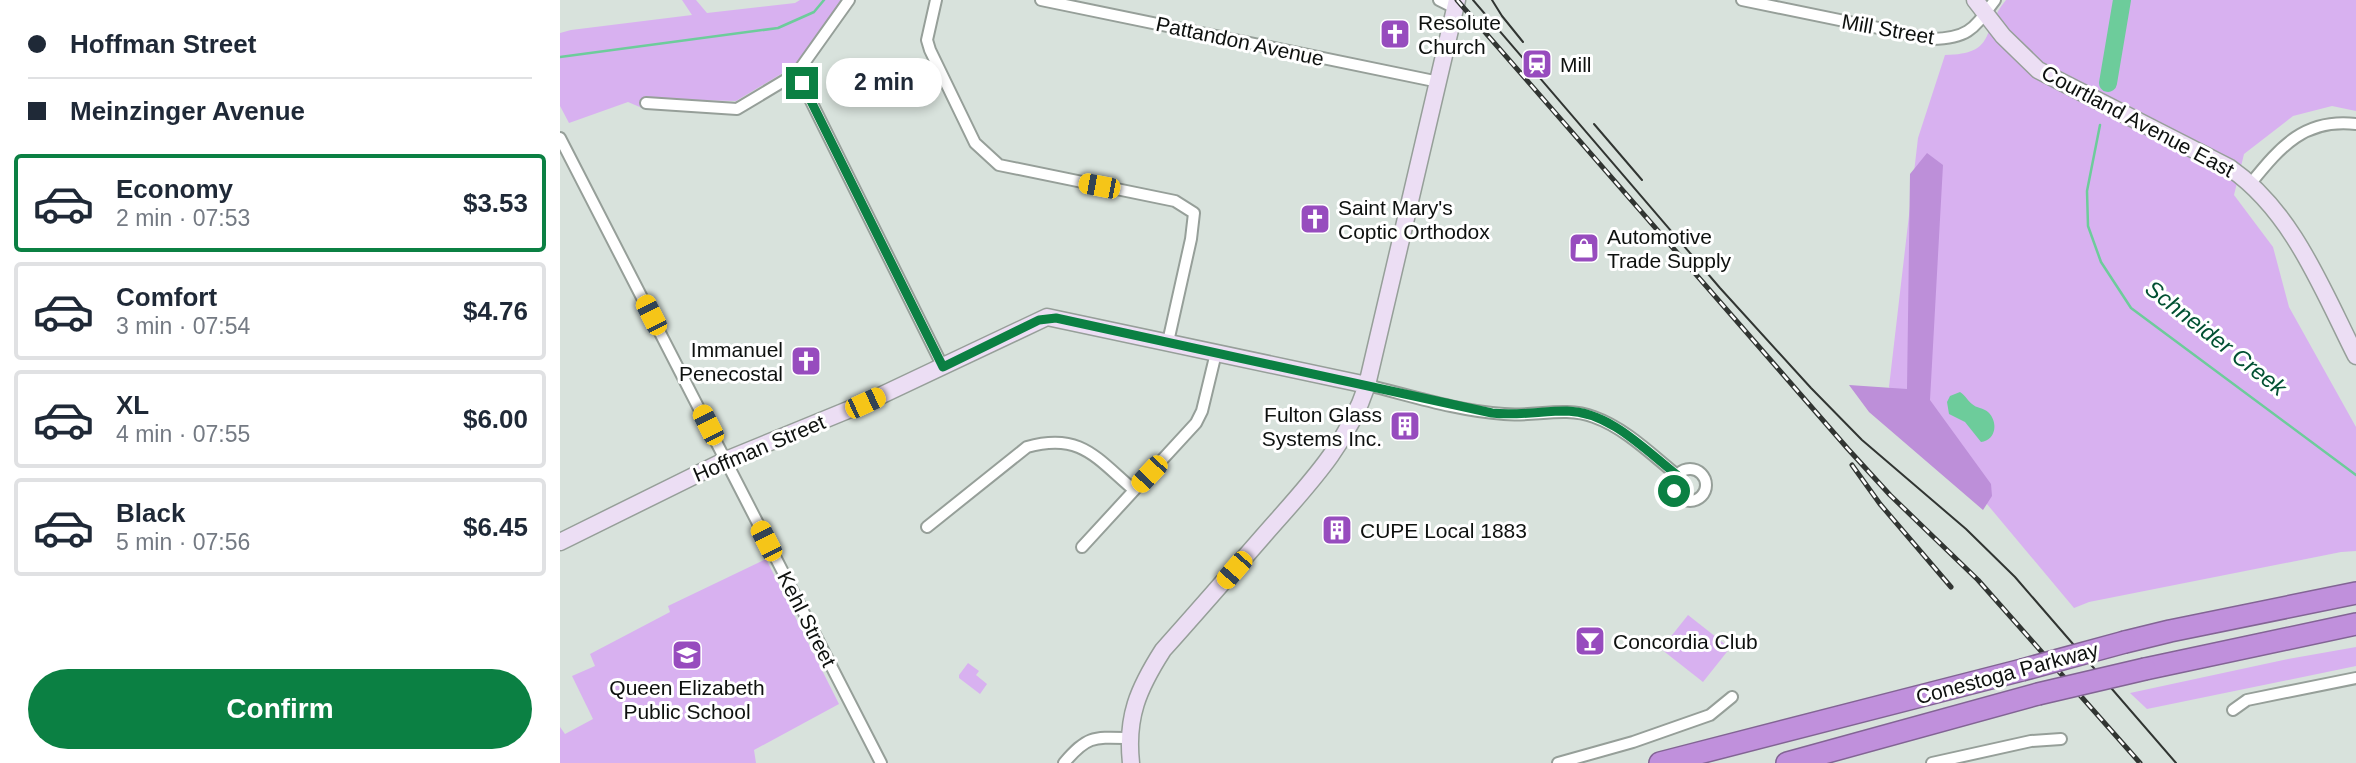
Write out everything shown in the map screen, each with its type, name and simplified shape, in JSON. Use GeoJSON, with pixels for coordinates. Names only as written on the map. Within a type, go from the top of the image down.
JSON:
{"type":"FeatureCollection","features":[{"type":"Feature","properties":{"kind":"highway","name":"Conestoga Parkway"},"geometry":{"type":"LineString","coordinates":[[1660,763],[2125,642],[2356,593]]}},
{"type":"Feature","properties":{"kind":"highway","name":"Conestoga Parkway"},"geometry":{"type":"LineString","coordinates":[[1787,763],[2038,694],[2356,624]]}},
{"type":"Feature","properties":{"kind":"main road"},"geometry":{"type":"LineString","coordinates":[[1130,763],[1128,738],[1133,709],[1143,681],[1163,650],[1321,469],[1359,411],[1456,4]]}},
{"type":"Feature","properties":{"kind":"main road","name":"Courtland Avenue East"},"geometry":{"type":"LineString","coordinates":[[1980,7],[2003,36],[2038,70],[2230,168],[2251,183],[2295,239],[2356,356]]}},
{"type":"Feature","properties":{"kind":"main road","name":"Hoffman Street"},"geometry":{"type":"LineString","coordinates":[[560,542],[726,460],[865,403],[1047,317],[1367,385]]}},
{"type":"Feature","properties":{"kind":"street"},"geometry":{"type":"LineString","coordinates":[[646,103],[737,109],[797,73],[849,0]]}},
{"type":"Feature","properties":{"kind":"street"},"geometry":{"type":"LineString","coordinates":[[936,0],[927,40],[930,50],[975,143],[999,166],[1175,201],[1194,213],[1191,239],[1168,342]]}},
{"type":"Feature","properties":{"kind":"street","name":"Pattandon Avenue"},"geometry":{"type":"LineString","coordinates":[[1041,0],[1439,82]]}},
{"type":"Feature","properties":{"kind":"street"},"geometry":{"type":"LineString","coordinates":[[1439,0],[1456,4]]}},
{"type":"Feature","properties":{"kind":"street","name":"Mill Street"},"geometry":{"type":"LineString","coordinates":[[1742,0],[1776,3],[1932,39],[1960,36],[1971,31],[1980,7],[1995,0]]}},
{"type":"Feature","properties":{"kind":"street"},"geometry":{"type":"LineString","coordinates":[[797,73],[943,367]]}},
{"type":"Feature","properties":{"kind":"street"},"geometry":{"type":"LineString","coordinates":[[2251,183],[2276,154],[2299,135],[2320,125],[2356,124]]}},
{"type":"Feature","properties":{"kind":"street","name":"Kehl Street"},"geometry":{"type":"LineString","coordinates":[[560,138],[881,763]]}},
{"type":"Feature","properties":{"kind":"street"},"geometry":{"type":"LineString","coordinates":[[1082,547],[1196,423],[1202,411],[1216,353]]}},
{"type":"Feature","properties":{"kind":"street","name":"Hoffman Street"},"geometry":{"type":"LineString","coordinates":[[1367,385],[1492,413],[1524,415],[1570,411],[1587,414],[1619,429],[1677,475]]}},
{"type":"Feature","properties":{"kind":"street"},"geometry":{"type":"LineString","coordinates":[[927,527],[1027,447],[1044,442],[1078,445],[1134,490]]}},
{"type":"Feature","properties":{"kind":"street"},"geometry":{"type":"LineString","coordinates":[[2233,710],[2247,700],[2356,678]]}},
{"type":"Feature","properties":{"kind":"street"},"geometry":{"type":"LineString","coordinates":[[1558,763],[1633,742],[1710,715],[1732,697]]}},
{"type":"Feature","properties":{"kind":"street"},"geometry":{"type":"LineString","coordinates":[[1064,763],[1083,743],[1091,739],[1128,738]]}},
{"type":"Feature","properties":{"kind":"street"},"geometry":{"type":"LineString","coordinates":[[1932,763],[2031,741],[2061,739]]}},
{"type":"Feature","properties":{"kind":"shaded area"},"geometry":{"type":"Polygon","coordinates":[[[682,0],[696,0],[707,13],[795,3],[800,0],[844,0],[796,65],[736,101],[649,99],[642,108],[628,102],[569,123],[560,106],[560,33],[692,15],[682,0]]]}},
{"type":"Feature","properties":{"kind":"shaded area"},"geometry":{"type":"Polygon","coordinates":[[[2006,0],[2356,0],[2356,111],[2332,106],[2293,116],[2244,154],[2234,195],[2273,247],[2289,307],[2356,427],[2356,551],[2089,602],[2074,608],[1889,387],[1918,138],[1945,55],[1962,54],[1981,45],[2006,0]]]}},
{"type":"Feature","properties":{"kind":"shaded area"},"geometry":{"type":"Polygon","coordinates":[[[1927,153],[1943,165],[1930,400],[1991,484],[1992,496],[1983,510],[1869,412],[1849,385],[1907,389],[1910,174],[1927,153]]]}},
{"type":"Feature","properties":{"kind":"shaded area"},"geometry":{"type":"Polygon","coordinates":[[[1960,392],[1991,416],[1994,430],[1986,441],[1981,442],[1965,422],[1949,414],[1947,402],[1950,396],[1960,392]]]}},
{"type":"Feature","properties":{"kind":"shaded area","name":"Queen Elizabeth Public School"},"geometry":{"type":"Polygon","coordinates":[[[766,559],[839,704],[754,750],[756,763],[560,763],[560,727],[565,734],[593,719],[572,676],[595,666],[590,654],[670,612],[668,606],[766,559]]]}},
{"type":"Feature","properties":{"kind":"shaded area"},"geometry":{"type":"Polygon","coordinates":[[[1688,615],[1730,648],[1703,682],[1661,649],[1688,615]]]}},
{"type":"Feature","properties":{"kind":"shaded area"},"geometry":{"type":"Polygon","coordinates":[[[2356,647],[2356,666],[2147,709],[2130,693],[2288,659],[2356,647]]]}},
{"type":"Feature","properties":{"kind":"shaded area"},"geometry":{"type":"Polygon","coordinates":[[[968,663],[979,671],[976,675],[987,684],[980,694],[959,678],[968,663]]]}},
{"type":"Feature","properties":{"kind":"waterway"},"geometry":{"type":"LineString","coordinates":[[560,57],[778,28],[814,12],[824,0]]}},
{"type":"Feature","properties":{"kind":"waterway","name":"Schneider Creek"},"geometry":{"type":"LineString","coordinates":[[2108,83],[2122,0]]}},
{"type":"Feature","properties":{"kind":"waterway","name":"Schneider Creek"},"geometry":{"type":"LineString","coordinates":[[2100,125],[2087,191],[2088,226],[2101,262],[2131,308],[2356,475]]}},
{"type":"Feature","properties":{"kind":"tram line"},"geometry":{"type":"LineString","coordinates":[[1473,0],[1720,288],[1811,388],[1862,440],[1966,529],[2015,577],[2176,763]]}},
{"type":"Feature","properties":{"kind":"tram line"},"geometry":{"type":"LineString","coordinates":[[1492,0],[1523,42]]}},
{"type":"Feature","properties":{"kind":"tram line"},"geometry":{"type":"LineString","coordinates":[[1594,124],[1642,180]]}},
{"type":"Feature","properties":{"kind":"railway"},"geometry":{"type":"LineString","coordinates":[[1457,0],[1848,449],[1890,495],[1978,580],[2140,763]]}},
{"type":"Feature","properties":{"kind":"railway"},"geometry":{"type":"LineString","coordinates":[[1852,465],[1880,504],[1951,587]]}},
{"type":"Feature","properties":{"kind":"place","name":"Resolute Church"},"geometry":{"type":"Point","coordinates":[1395,34]}},
{"type":"Feature","properties":{"kind":"place","name":"Mill"},"geometry":{"type":"Point","coordinates":[1537,64]}},
{"type":"Feature","properties":{"kind":"place","name":"Saint Mary's Coptic Orthodox"},"geometry":{"type":"Point","coordinates":[1315,219]}},
{"type":"Feature","properties":{"kind":"place","name":"Automotive Trade Supply"},"geometry":{"type":"Point","coordinates":[1584,248]}},
{"type":"Feature","properties":{"kind":"place","name":"Immanuel Penecostal"},"geometry":{"type":"Point","coordinates":[806,361]}},
{"type":"Feature","properties":{"kind":"place","name":"Fulton Glass Systems Inc."},"geometry":{"type":"Point","coordinates":[1405,426]}},
{"type":"Feature","properties":{"kind":"place","name":"CUPE Local 1883"},"geometry":{"type":"Point","coordinates":[1337,530]}},
{"type":"Feature","properties":{"kind":"place","name":"Concordia Club"},"geometry":{"type":"Point","coordinates":[1590,641]}},
{"type":"Feature","properties":{"kind":"place","name":"Queen Elizabeth Public School"},"geometry":{"type":"Point","coordinates":[687,655]}},
{"type":"Feature","properties":{"kind":"route"},"geometry":{"type":"LineString","coordinates":[[802,83],[943,367],[1039,320],[1056,318],[1492,413],[1524,415],[1570,411],[1587,414],[1619,429],[1677,475],[1674,491]]}}]}
